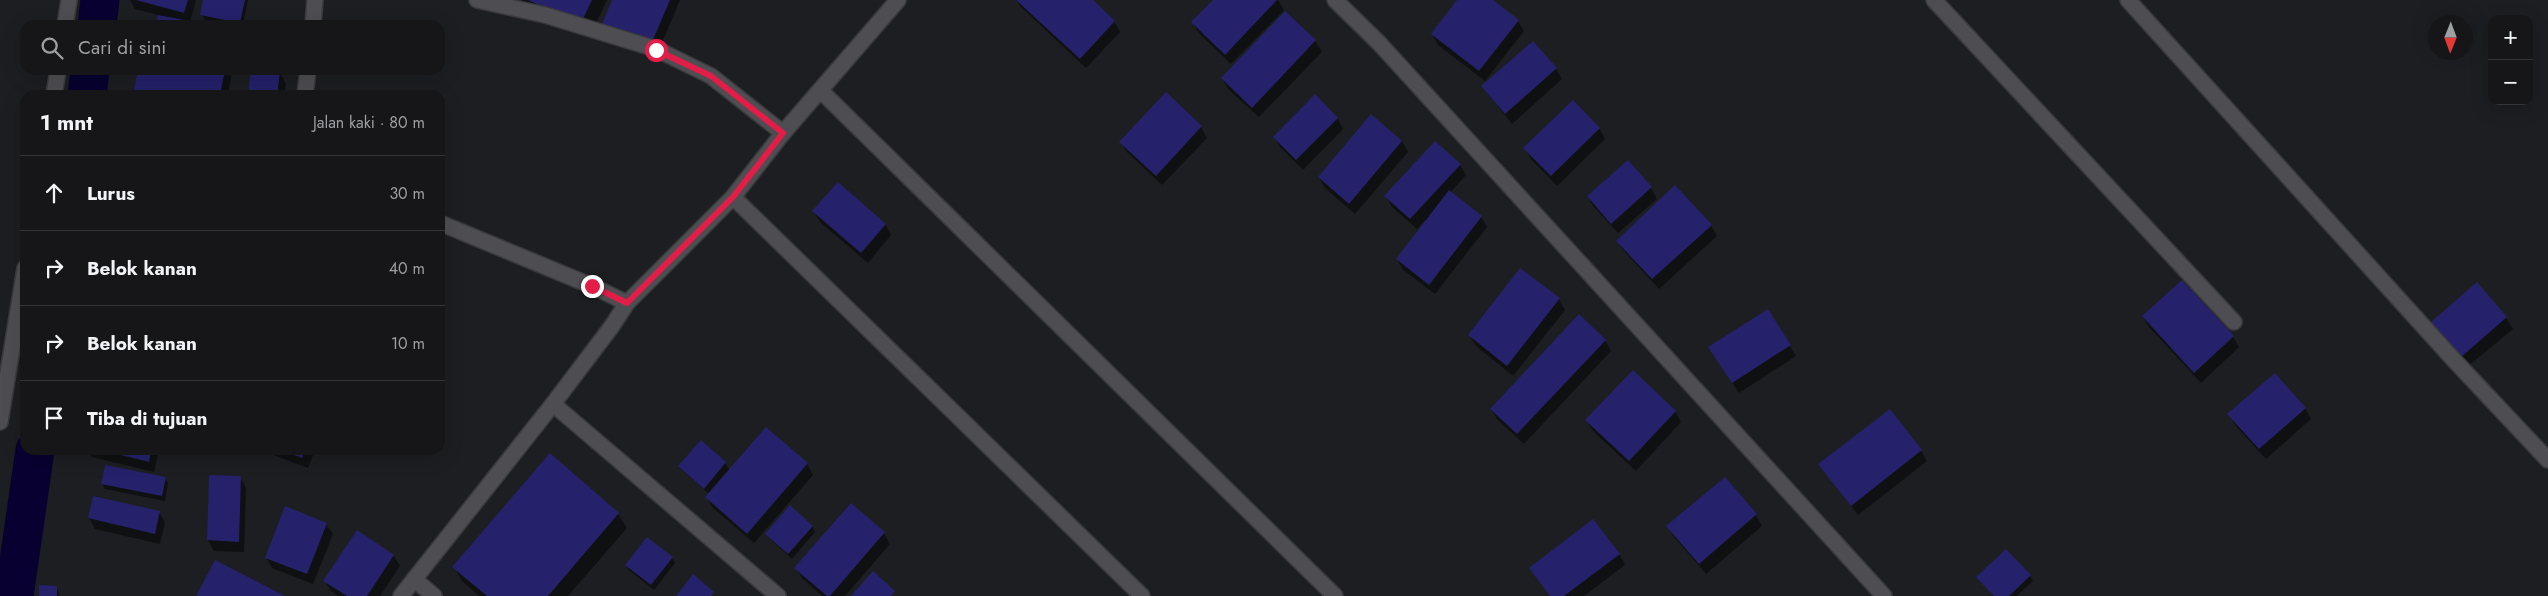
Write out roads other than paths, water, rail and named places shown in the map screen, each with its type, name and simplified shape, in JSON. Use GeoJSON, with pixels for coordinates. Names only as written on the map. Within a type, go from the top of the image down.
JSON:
{"type":"FeatureCollection","features":[{"type":"Feature","properties":{"kind":"street"},"geometry":{"type":"LineString","coordinates":[[66,20],[69,0]]}},
{"type":"Feature","properties":{"kind":"street"},"geometry":{"type":"LineString","coordinates":[[313,20],[315,0]]}},
{"type":"Feature","properties":{"kind":"street"},"geometry":{"type":"LineString","coordinates":[[477,0],[545,15],[656,50],[711,76],[783,133]]}},
{"type":"Feature","properties":{"kind":"street"},"geometry":{"type":"LineString","coordinates":[[401,596],[553,404],[627,303],[733,197],[783,133],[898,0]]}},
{"type":"Feature","properties":{"kind":"street"},"geometry":{"type":"LineString","coordinates":[[1336,0],[1379,43],[1884,596]]}},
{"type":"Feature","properties":{"kind":"street"},"geometry":{"type":"LineString","coordinates":[[1934,0],[2234,322]]}},
{"type":"Feature","properties":{"kind":"street"},"geometry":{"type":"LineString","coordinates":[[2128,0],[2446,352],[2548,460]]}},
{"type":"Feature","properties":{"kind":"street"},"geometry":{"type":"LineString","coordinates":[[55,90],[57,75]]}},
{"type":"Feature","properties":{"kind":"street"},"geometry":{"type":"LineString","coordinates":[[306,90],[307,75]]}},
{"type":"Feature","properties":{"kind":"street"},"geometry":{"type":"LineString","coordinates":[[820,90],[1335,596]]}},
{"type":"Feature","properties":{"kind":"street"},"geometry":{"type":"LineString","coordinates":[[733,197],[1142,596]]}},
{"type":"Feature","properties":{"kind":"street"},"geometry":{"type":"LineString","coordinates":[[445,225],[592,286],[627,303]]}},
{"type":"Feature","properties":{"kind":"street"},"geometry":{"type":"LineString","coordinates":[[0,422],[5,357],[20,290]]}},
{"type":"Feature","properties":{"kind":"street"},"geometry":{"type":"LineString","coordinates":[[553,404],[778,596]]}},
{"type":"Feature","properties":{"kind":"street"},"geometry":{"type":"LineString","coordinates":[[414,579],[434,596]]}},
{"type":"Feature","properties":{"kind":"waterway"},"geometry":{"type":"LineString","coordinates":[[98,20],[100,0]]}},
{"type":"Feature","properties":{"kind":"waterway"},"geometry":{"type":"LineString","coordinates":[[88,90],[89,75]]}},
{"type":"Feature","properties":{"kind":"waterway"},"geometry":{"type":"LineString","coordinates":[[14,596],[34,455]]}}]}
